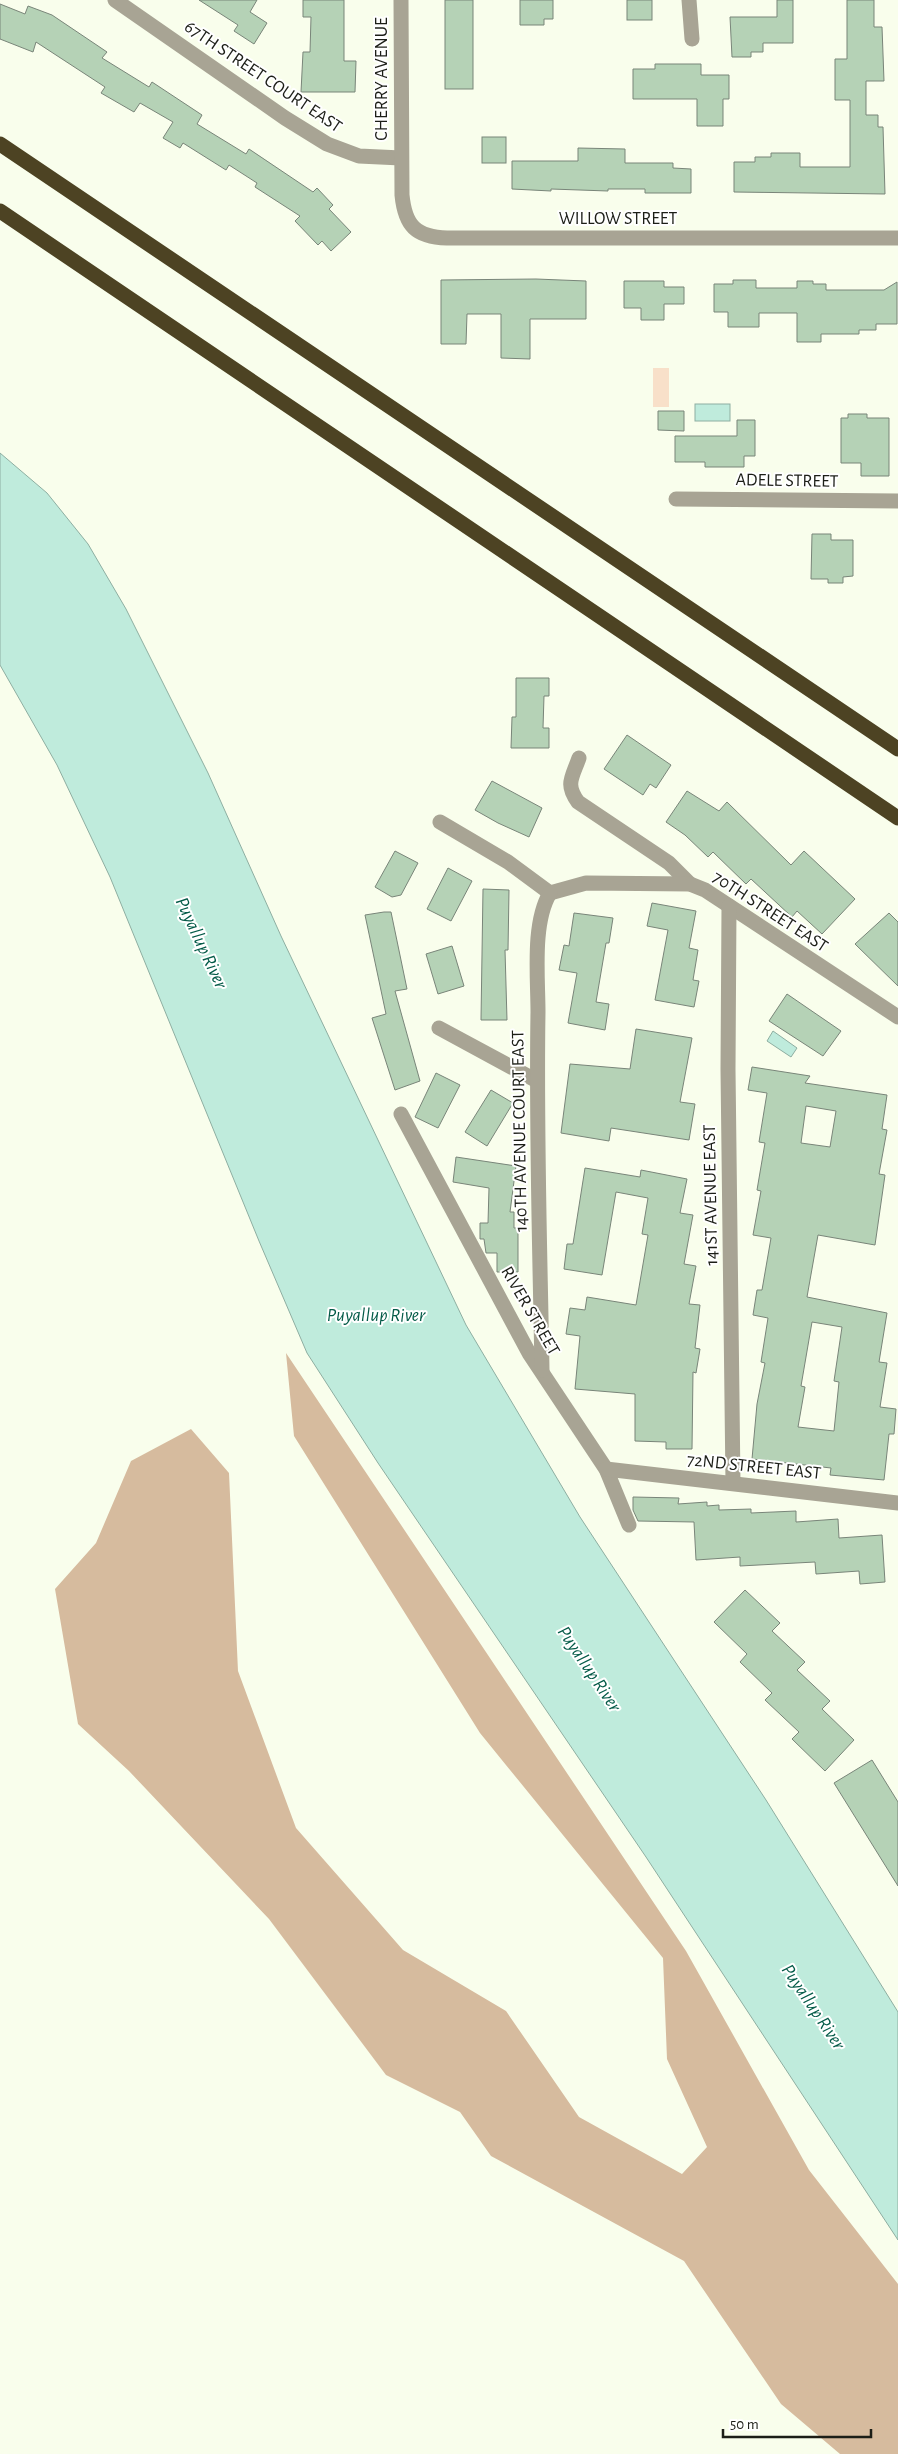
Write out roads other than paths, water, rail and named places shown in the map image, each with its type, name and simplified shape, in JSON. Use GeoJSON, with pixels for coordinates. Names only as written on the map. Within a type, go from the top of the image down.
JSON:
{"type":"FeatureCollection","features":[{"type":"Feature","properties":{"kind":"highway"},"geometry":{"type":"LineString","coordinates":[[0,144],[898,749]]}},
{"type":"Feature","properties":{"kind":"highway"},"geometry":{"type":"LineString","coordinates":[[0,211],[898,818]]}},
{"type":"Feature","properties":{"kind":"street","name":"67TH STREET COURT EAST"},"geometry":{"type":"LineString","coordinates":[[115,0],[285,118],[327,144],[359,156],[401,158]]}},
{"type":"Feature","properties":{"kind":"street","name":"CHERRY AVENUE"},"geometry":{"type":"LineString","coordinates":[[401,0],[401,158]]}},
{"type":"Feature","properties":{"kind":"street"},"geometry":{"type":"LineString","coordinates":[[689,0],[692,39]]}},
{"type":"Feature","properties":{"kind":"street","name":"WILLOW STREET"},"geometry":{"type":"LineString","coordinates":[[401,158],[404,212],[416,231],[432,237],[898,238]]}},
{"type":"Feature","properties":{"kind":"street","name":"ADELE STREET"},"geometry":{"type":"LineString","coordinates":[[676,499],[898,501]]}},
{"type":"Feature","properties":{"kind":"street"},"geometry":{"type":"LineString","coordinates":[[579,758],[571,780],[570,791],[578,802],[668,864],[690,884]]}},
{"type":"Feature","properties":{"kind":"street"},"geometry":{"type":"LineString","coordinates":[[440,822],[508,862],[550,893]]}},
{"type":"Feature","properties":{"kind":"street","name":"70TH STREET EAST"},"geometry":{"type":"LineString","coordinates":[[550,893],[586,883],[690,884],[705,890],[898,1017]]}},
{"type":"Feature","properties":{"kind":"street","name":"140TH AVENUE COURT EAST"},"geometry":{"type":"LineString","coordinates":[[542,1370],[537,1081],[538,951],[543,904],[550,893]]}},
{"type":"Feature","properties":{"kind":"street","name":"141ST AVENUE EAST"},"geometry":{"type":"LineString","coordinates":[[729,906],[728,1069],[733,1483]]}},
{"type":"Feature","properties":{"kind":"street"},"geometry":{"type":"LineString","coordinates":[[438,1028],[537,1081]]}},
{"type":"Feature","properties":{"kind":"street","name":"RIVER STREET"},"geometry":{"type":"LineString","coordinates":[[401,1114],[529,1353],[606,1469],[630,1525]]}},
{"type":"Feature","properties":{"kind":"street","name":"72ND STREET EAST"},"geometry":{"type":"LineString","coordinates":[[606,1469],[898,1503]]}},
{"type":"Feature","properties":{"kind":"water"},"geometry":{"type":"Polygon","coordinates":[[[695,404],[730,404],[730,421],[695,421],[695,404]]]}},
{"type":"Feature","properties":{"kind":"water","name":"Puyallup River"},"geometry":{"type":"Polygon","coordinates":[[[0,453],[47,493],[88,544],[126,609],[208,773],[281,936],[466,1325],[580,1517],[766,1800],[898,2012],[898,2240],[646,1857],[378,1463],[307,1353],[259,1241],[110,877],[57,765],[0,665],[0,453]]]}},
{"type":"Feature","properties":{"kind":"water"},"geometry":{"type":"Polygon","coordinates":[[[773,1031],[797,1048],[791,1057],[767,1041],[773,1031]]]}}]}
